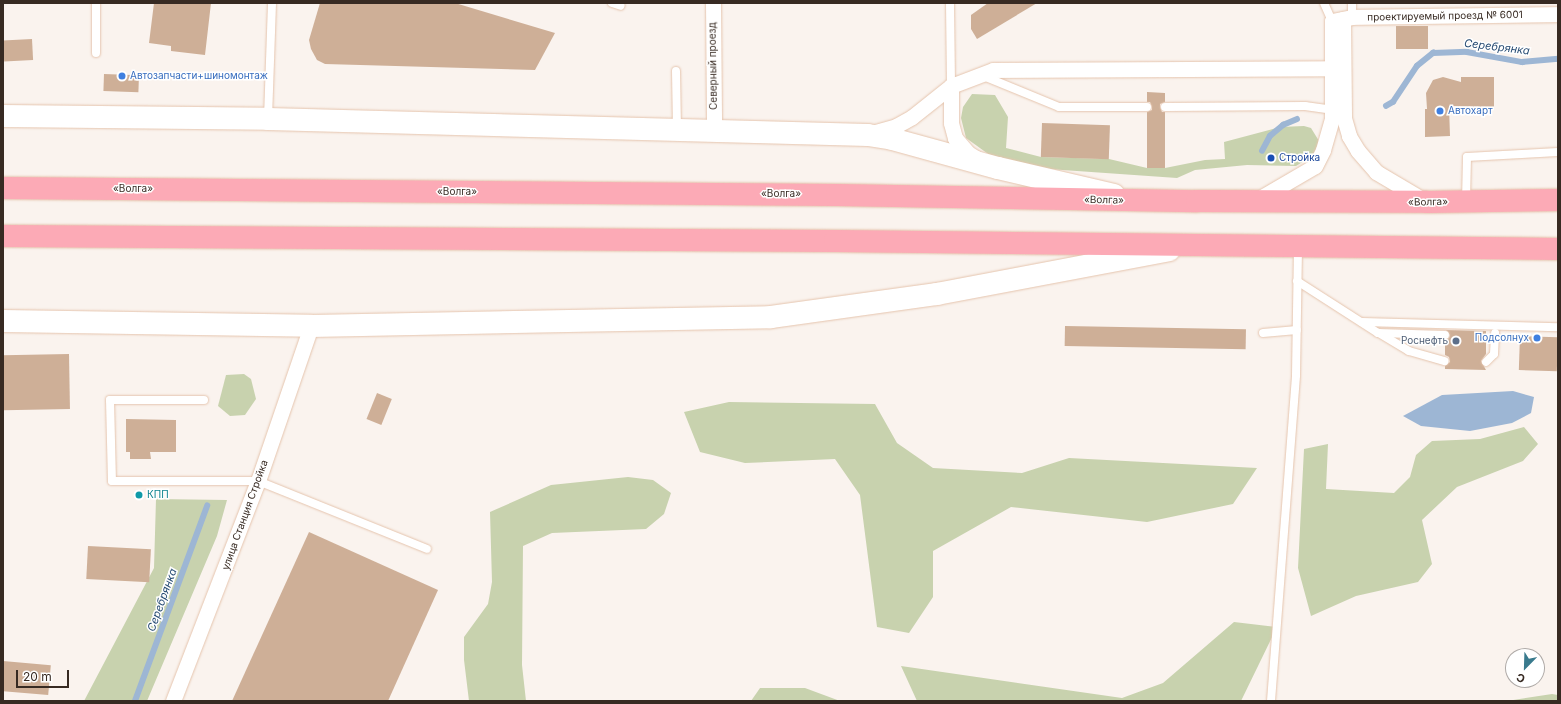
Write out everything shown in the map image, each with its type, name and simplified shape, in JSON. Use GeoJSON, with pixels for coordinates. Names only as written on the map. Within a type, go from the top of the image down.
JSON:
{"type":"FeatureCollection","features":[{"type":"Feature","properties":{"kind":"highway","name":"«Волга»"},"geometry":{"type":"LineString","coordinates":[[3,188],[829,195],[1254,201],[1466,202],[1555,199]]}},
{"type":"Feature","properties":{"kind":"highway"},"geometry":{"type":"LineString","coordinates":[[3,236],[1199,244],[1558,249]]}},
{"type":"Feature","properties":{"kind":"street","name":"Северный проезд"},"geometry":{"type":"LineString","coordinates":[[712,3],[714,130]]}},
{"type":"Feature","properties":{"kind":"street","name":"проектируемый проезд № 6001"},"geometry":{"type":"LineString","coordinates":[[1345,15],[1558,14]]}},
{"type":"Feature","properties":{"kind":"street"},"geometry":{"type":"LineString","coordinates":[[1254,201],[1315,166],[1323,150],[1329,133],[1332,110],[1332,68],[1345,15]]}},
{"type":"Feature","properties":{"kind":"street"},"geometry":{"type":"LineString","coordinates":[[1345,15],[1344,118],[1349,136],[1358,151],[1376,172],[1427,202]]}},
{"type":"Feature","properties":{"kind":"street"},"geometry":{"type":"LineString","coordinates":[[868,135],[896,126],[912,117],[951,86],[993,70],[1332,68]]}},
{"type":"Feature","properties":{"kind":"street"},"geometry":{"type":"LineString","coordinates":[[951,86],[951,123],[955,138],[968,153],[987,165]]}},
{"type":"Feature","properties":{"kind":"street"},"geometry":{"type":"LineString","coordinates":[[3,116],[268,119],[868,135],[913,144],[987,165],[1140,200]]}},
{"type":"Feature","properties":{"kind":"street"},"geometry":{"type":"LineString","coordinates":[[3,321],[311,326],[771,317],[937,294],[1199,244]]}},
{"type":"Feature","properties":{"kind":"street","name":"улица Станция Стройка"},"geometry":{"type":"LineString","coordinates":[[173,701],[258,481],[311,326]]}},
{"type":"Feature","properties":{"kind":"lane"},"geometry":{"type":"LineString","coordinates":[[96,3],[96,53]]}},
{"type":"Feature","properties":{"kind":"lane"},"geometry":{"type":"LineString","coordinates":[[268,119],[272,3]]}},
{"type":"Feature","properties":{"kind":"lane"},"geometry":{"type":"LineString","coordinates":[[612,3],[621,6]]}},
{"type":"Feature","properties":{"kind":"lane"},"geometry":{"type":"LineString","coordinates":[[950,3],[951,86]]}},
{"type":"Feature","properties":{"kind":"lane"},"geometry":{"type":"LineString","coordinates":[[1324,3],[1345,15]]}},
{"type":"Feature","properties":{"kind":"lane"},"geometry":{"type":"LineString","coordinates":[[676,70],[677,129]]}},
{"type":"Feature","properties":{"kind":"lane"},"geometry":{"type":"LineString","coordinates":[[980,74],[1059,107],[1147,107]]}},
{"type":"Feature","properties":{"kind":"lane"},"geometry":{"type":"LineString","coordinates":[[1165,107],[1305,106],[1332,110]]}},
{"type":"Feature","properties":{"kind":"lane"},"geometry":{"type":"LineString","coordinates":[[1466,202],[1467,157],[1558,152]]}},
{"type":"Feature","properties":{"kind":"lane"},"geometry":{"type":"LineString","coordinates":[[1271,701],[1296,375],[1298,246]]}},
{"type":"Feature","properties":{"kind":"lane"},"geometry":{"type":"LineString","coordinates":[[1297,281],[1409,351],[1445,361]]}},
{"type":"Feature","properties":{"kind":"lane"},"geometry":{"type":"LineString","coordinates":[[1362,322],[1558,327]]}},
{"type":"Feature","properties":{"kind":"lane"},"geometry":{"type":"LineString","coordinates":[[1486,336],[1506,326]]}},
{"type":"Feature","properties":{"kind":"lane"},"geometry":{"type":"LineString","coordinates":[[1263,333],[1297,330]]}},
{"type":"Feature","properties":{"kind":"lane"},"geometry":{"type":"LineString","coordinates":[[1486,362],[1494,354],[1495,332]]}},
{"type":"Feature","properties":{"kind":"lane"},"geometry":{"type":"LineString","coordinates":[[1378,333],[1445,335]]}},
{"type":"Feature","properties":{"kind":"lane"},"geometry":{"type":"LineString","coordinates":[[204,400],[110,400],[112,481],[258,481],[427,549]]}},
{"type":"Feature","properties":{"kind":"green space"},"geometry":{"type":"Polygon","coordinates":[[[972,94],[995,95],[1008,117],[1006,148],[1041,157],[1109,159],[1147,168],[1165,168],[1205,160],[1225,159],[1224,142],[1280,127],[1304,126],[1311,128],[1319,141],[1314,155],[1296,166],[1247,165],[1195,170],[1177,178],[1034,168],[991,156],[966,138],[961,118],[963,107],[972,94]]]}},
{"type":"Feature","properties":{"kind":"green space"},"geometry":{"type":"Polygon","coordinates":[[[244,374],[251,379],[256,399],[245,415],[230,416],[218,406],[226,375],[244,374]]]}},
{"type":"Feature","properties":{"kind":"green space"},"geometry":{"type":"Polygon","coordinates":[[[729,402],[875,404],[897,443],[933,468],[1022,473],[1069,458],[1257,468],[1233,504],[1147,522],[1011,507],[933,551],[933,597],[909,633],[877,627],[860,495],[835,459],[745,463],[700,452],[684,412],[729,402]]]}},
{"type":"Feature","properties":{"kind":"green space"},"geometry":{"type":"Polygon","coordinates":[[[1524,427],[1538,444],[1523,461],[1457,487],[1422,520],[1432,564],[1418,582],[1356,596],[1311,616],[1298,568],[1304,449],[1328,444],[1326,489],[1394,493],[1410,477],[1416,455],[1432,441],[1480,439],[1524,427]]]}},
{"type":"Feature","properties":{"kind":"green space"},"geometry":{"type":"Polygon","coordinates":[[[628,477],[653,480],[671,493],[664,514],[646,529],[552,533],[523,546],[522,665],[526,701],[469,701],[464,660],[464,637],[488,604],[492,582],[490,512],[551,485],[628,477]]]}},
{"type":"Feature","properties":{"kind":"green space"},"geometry":{"type":"Polygon","coordinates":[[[156,499],[227,500],[217,536],[147,701],[84,701],[154,568],[156,499]]]}},
{"type":"Feature","properties":{"kind":"green space"},"geometry":{"type":"Polygon","coordinates":[[[1234,622],[1277,627],[1241,701],[917,701],[901,666],[1122,698],[1163,683],[1234,622]]]}},
{"type":"Feature","properties":{"kind":"green space"},"geometry":{"type":"Polygon","coordinates":[[[760,688],[805,688],[840,701],[751,701],[760,688]]]}},
{"type":"Feature","properties":{"kind":"green space"},"geometry":{"type":"Polygon","coordinates":[[[1552,694],[1558,695],[1558,701],[1507,701],[1552,694]]]}},
{"type":"Feature","properties":{"kind":"water"},"geometry":{"type":"Polygon","coordinates":[[[1513,391],[1534,397],[1531,413],[1512,423],[1470,431],[1421,426],[1403,416],[1442,395],[1513,391]]]}},
{"type":"Feature","properties":{"kind":"building"},"geometry":{"type":"Polygon","coordinates":[[[154,3],[211,3],[205,55],[171,51],[171,46],[149,43],[154,3]]]}},
{"type":"Feature","properties":{"kind":"building"},"geometry":{"type":"Polygon","coordinates":[[[320,3],[455,3],[555,33],[535,70],[325,64],[317,60],[311,49],[309,40],[320,3]]]}},
{"type":"Feature","properties":{"kind":"building"},"geometry":{"type":"Polygon","coordinates":[[[988,3],[1037,3],[977,39],[971,29],[971,15],[988,3]]]}},
{"type":"Feature","properties":{"kind":"building"},"geometry":{"type":"Polygon","coordinates":[[[1396,26],[1428,26],[1428,49],[1396,49],[1396,26]]]}},
{"type":"Feature","properties":{"kind":"building"},"geometry":{"type":"Polygon","coordinates":[[[32,39],[33,60],[4,61],[3,41],[32,39]]]}},
{"type":"Feature","properties":{"kind":"building"},"geometry":{"type":"Polygon","coordinates":[[[104,74],[139,75],[138,92],[103,91],[104,74]]]}},
{"type":"Feature","properties":{"kind":"building"},"geometry":{"type":"Polygon","coordinates":[[[1443,77],[1461,82],[1461,77],[1494,77],[1494,107],[1449,106],[1450,136],[1425,137],[1425,109],[1427,109],[1426,93],[1433,80],[1443,77]]]}},
{"type":"Feature","properties":{"kind":"building"},"geometry":{"type":"Polygon","coordinates":[[[1147,92],[1165,93],[1165,102],[1160,104],[1160,107],[1162,112],[1165,112],[1165,168],[1147,168],[1147,112],[1152,110],[1152,107],[1150,102],[1147,102],[1147,92]]]}},
{"type":"Feature","properties":{"kind":"building"},"geometry":{"type":"Polygon","coordinates":[[[1042,123],[1110,125],[1109,159],[1041,157],[1042,123]]]}},
{"type":"Feature","properties":{"kind":"building"},"geometry":{"type":"Polygon","coordinates":[[[1065,326],[1246,329],[1246,349],[1065,346],[1065,326]]]}},
{"type":"Feature","properties":{"kind":"building"},"geometry":{"type":"Polygon","coordinates":[[[1446,330],[1486,331],[1486,354],[1481,361],[1486,370],[1445,369],[1445,366],[1450,362],[1449,357],[1445,355],[1445,340],[1449,338],[1450,335],[1446,330]]]}},
{"type":"Feature","properties":{"kind":"building"},"geometry":{"type":"Polygon","coordinates":[[[1520,336],[1558,337],[1557,371],[1519,370],[1520,336]]]}},
{"type":"Feature","properties":{"kind":"building"},"geometry":{"type":"Polygon","coordinates":[[[69,354],[70,409],[4,410],[3,355],[69,354]]]}},
{"type":"Feature","properties":{"kind":"building"},"geometry":{"type":"Polygon","coordinates":[[[377,393],[392,399],[381,425],[367,419],[377,393]]]}},
{"type":"Feature","properties":{"kind":"building"},"geometry":{"type":"Polygon","coordinates":[[[126,419],[176,420],[176,452],[150,452],[151,459],[130,459],[130,452],[126,452],[126,419]]]}},
{"type":"Feature","properties":{"kind":"building"},"geometry":{"type":"Polygon","coordinates":[[[309,532],[438,590],[388,701],[232,701],[309,532]]]}},
{"type":"Feature","properties":{"kind":"building"},"geometry":{"type":"Polygon","coordinates":[[[88,546],[151,549],[149,582],[86,579],[88,546]]]}},
{"type":"Feature","properties":{"kind":"building"},"geometry":{"type":"Polygon","coordinates":[[[3,661],[51,665],[48,695],[3,691],[3,661]]]}},
{"type":"Feature","properties":{"kind":"waterway","name":"Серебрянка"},"geometry":{"type":"LineString","coordinates":[[1386,106],[1393,102],[1417,66],[1433,53],[1467,52],[1522,62],[1558,59]]}},
{"type":"Feature","properties":{"kind":"waterway","name":"Серебрянка"},"geometry":{"type":"LineString","coordinates":[[1262,151],[1270,136],[1283,125],[1297,119]]}},
{"type":"Feature","properties":{"kind":"waterway","name":"Серебрянка"},"geometry":{"type":"LineString","coordinates":[[135,701],[207,506]]}},
{"type":"Feature","properties":{"kind":"place","name":"Автозапчасти+шиномонтаж"},"geometry":{"type":"Point","coordinates":[122,76]}},
{"type":"Feature","properties":{"kind":"place","name":"Автохарт"},"geometry":{"type":"Point","coordinates":[1440,111]}},
{"type":"Feature","properties":{"kind":"place","name":"Стройка"},"geometry":{"type":"Point","coordinates":[1271,158]}},
{"type":"Feature","properties":{"kind":"place","name":"Подсолнух"},"geometry":{"type":"Point","coordinates":[1537,338]}},
{"type":"Feature","properties":{"kind":"place","name":"Роснефть"},"geometry":{"type":"Point","coordinates":[1456,341]}},
{"type":"Feature","properties":{"kind":"place","name":"КПП"},"geometry":{"type":"Point","coordinates":[139,495]}}]}
